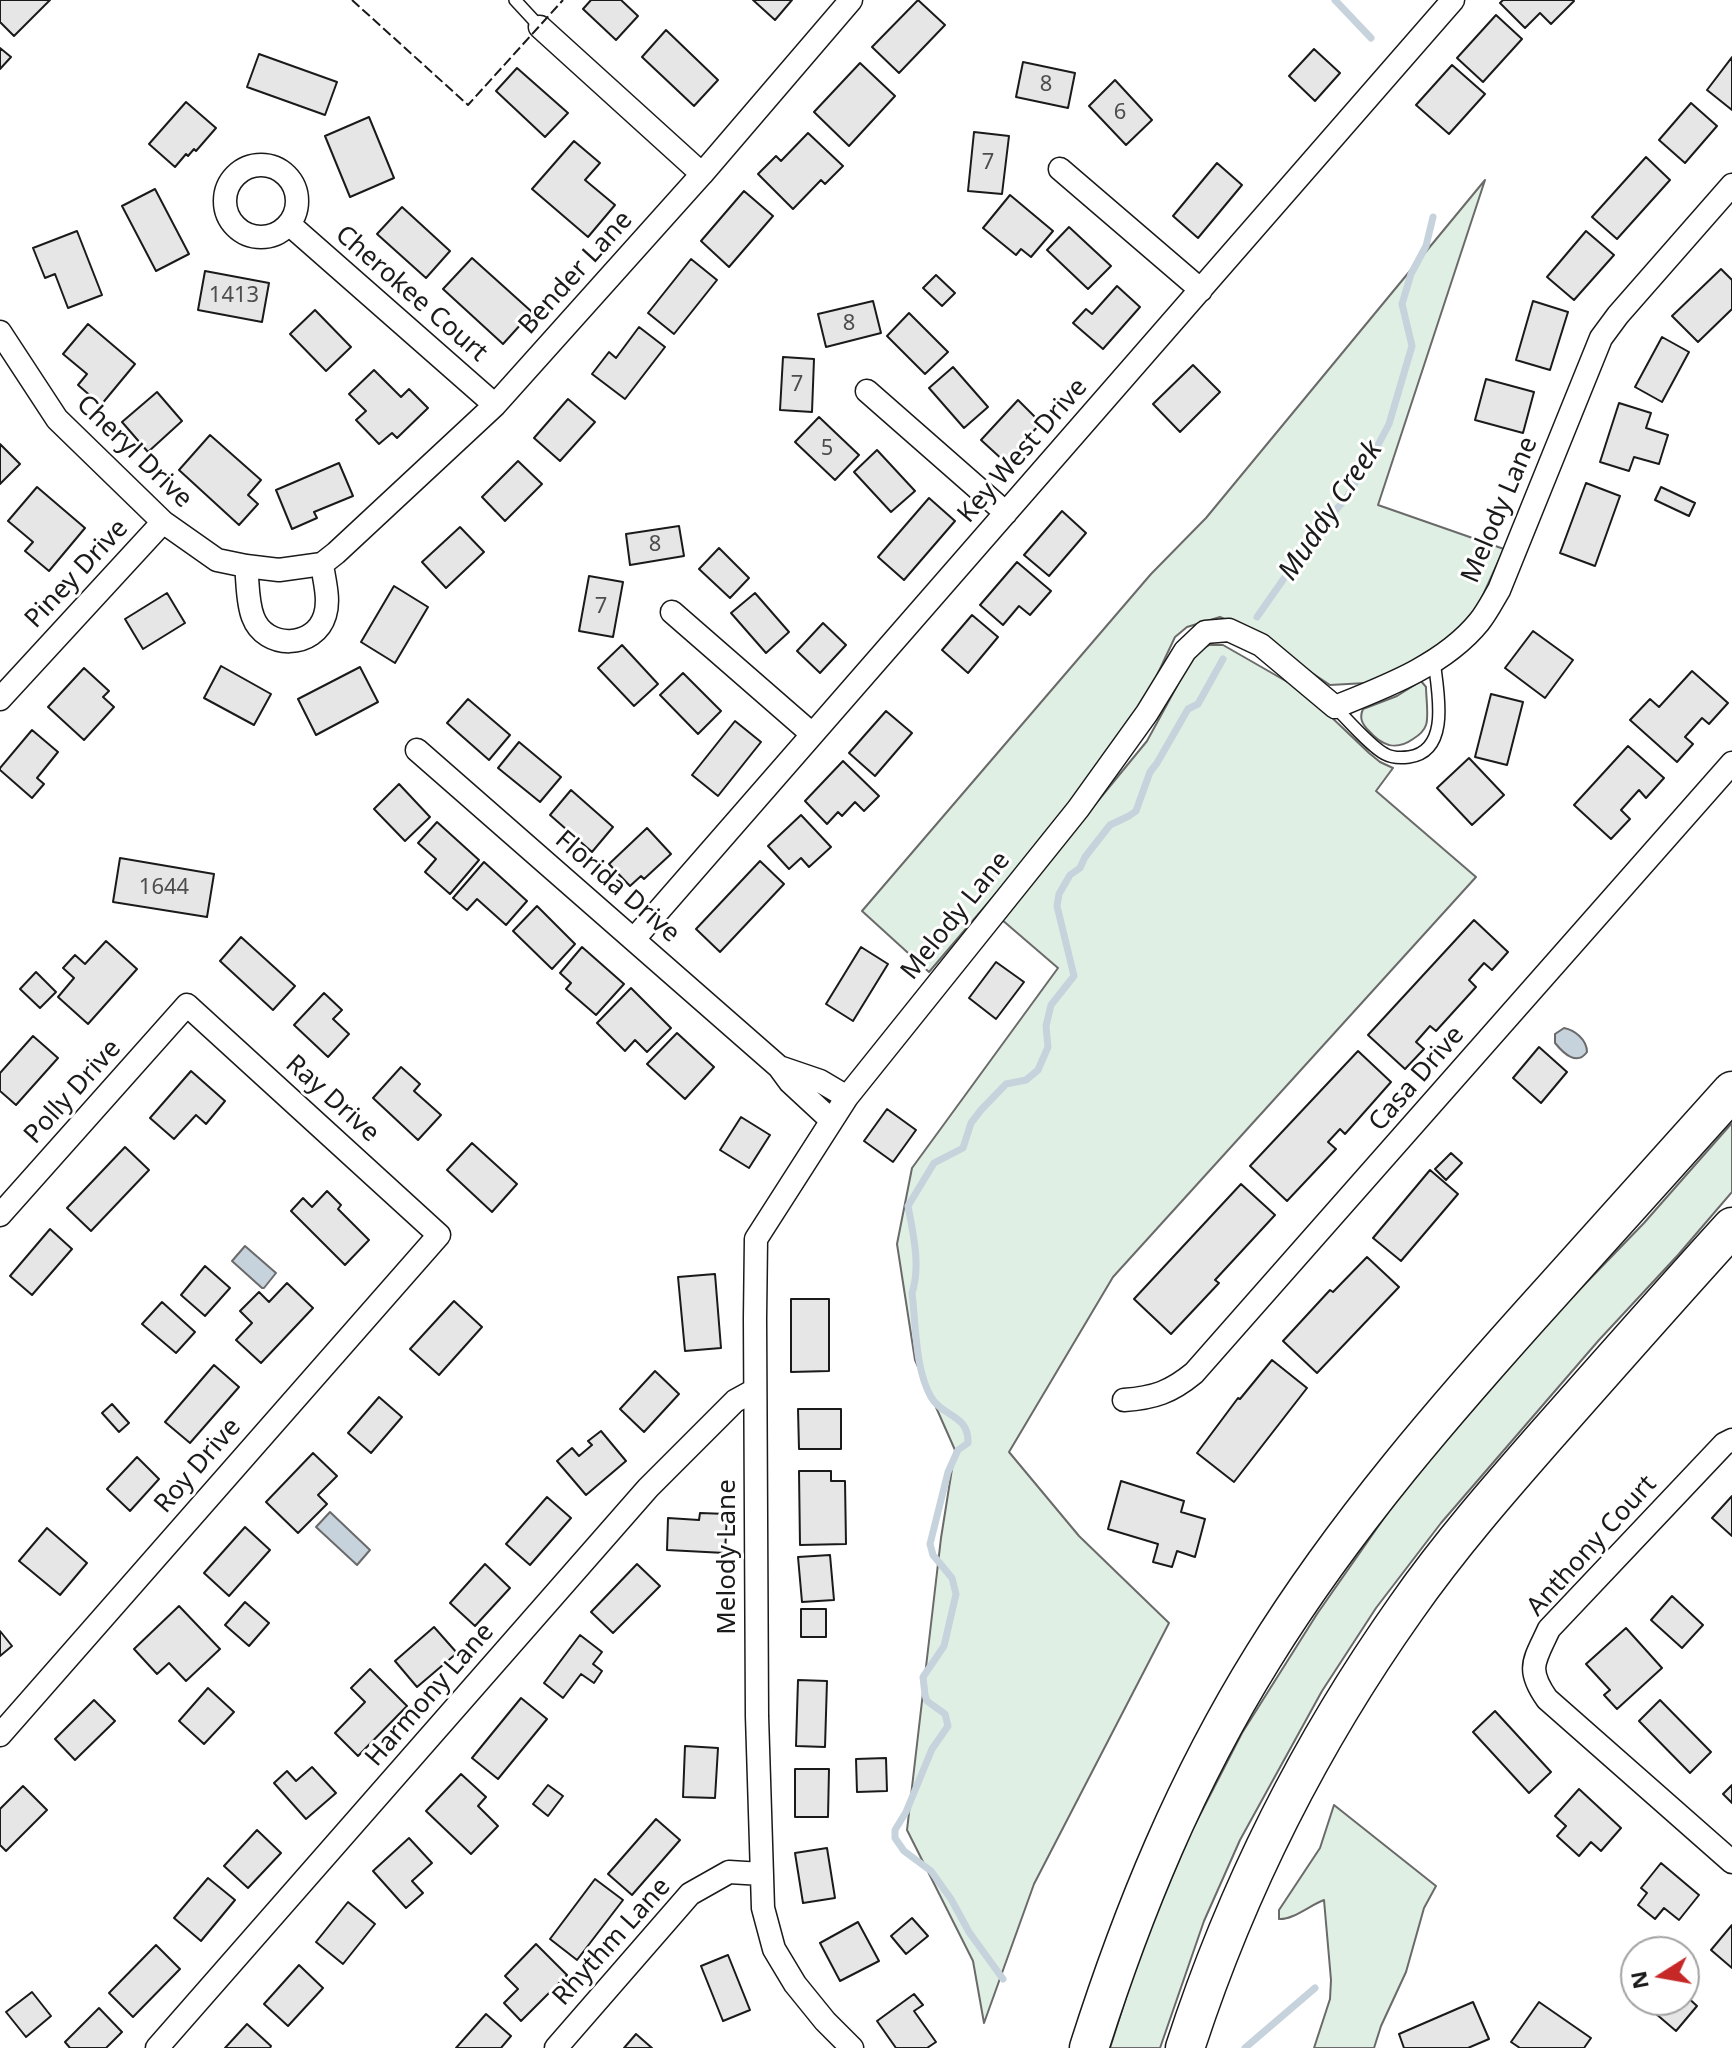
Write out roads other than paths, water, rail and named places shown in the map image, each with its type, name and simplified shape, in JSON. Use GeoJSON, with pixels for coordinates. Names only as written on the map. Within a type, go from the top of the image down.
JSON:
{"type":"FeatureCollection","features":[{"type":"Feature","properties":{"kind":"highway"},"geometry":{"type":"LineString","coordinates":[[1089,2048],[1138,1904],[1179,1810],[1263,1657],[1311,1585],[1360,1516],[1416,1446],[1732,1091]]}},
{"type":"Feature","properties":{"kind":"highway"},"geometry":{"type":"LineString","coordinates":[[1185,2048],[1236,1908],[1271,1831],[1358,1679],[1407,1606],[1516,1470],[1732,1227]]}},
{"type":"Feature","properties":{"kind":"street","name":"Bender Lane"},"geometry":{"type":"LineString","coordinates":[[322,564],[495,405],[702,174],[851,0]]}},
{"type":"Feature","properties":{"kind":"street","name":"Key West Drive"},"geometry":{"type":"LineString","coordinates":[[634,939],[1453,0]]}},
{"type":"Feature","properties":{"kind":"street"},"geometry":{"type":"LineString","coordinates":[[540,27],[702,174]]}},
{"type":"Feature","properties":{"kind":"street"},"geometry":{"type":"LineString","coordinates":[[1060,169],[1201,290]]}},
{"type":"Feature","properties":{"kind":"street","name":"Melody Lane"},"geometry":{"type":"LineString","coordinates":[[852,2048],[795,1984],[774,1949],[763,1908],[757,1716],[756,1239],[847,1097],[1078,809],[1147,713],[1185,651],[1205,632],[1229,630],[1261,645],[1335,707],[1385,687],[1434,660],[1452,648],[1481,620],[1499,590],[1607,327],[1732,185]]}},
{"type":"Feature","properties":{"kind":"street","name":"Cherokee Court"},"geometry":{"type":"LineString","coordinates":[[289,224],[495,405]]}},
{"type":"Feature","properties":{"kind":"street","name":"Cheryl Drive"},"geometry":{"type":"LineString","coordinates":[[0,332],[57,419],[163,522],[217,560],[246,566]]}},
{"type":"Feature","properties":{"kind":"street"},"geometry":{"type":"LineString","coordinates":[[867,391],[1006,513]]}},
{"type":"Feature","properties":{"kind":"street","name":"Piney Drive"},"geometry":{"type":"LineString","coordinates":[[0,699],[163,522]]}},
{"type":"Feature","properties":{"kind":"street"},"geometry":{"type":"LineString","coordinates":[[322,564],[326,613],[319,627],[305,639],[290,642],[272,638],[260,629],[253,617],[246,566],[279,570],[322,564]]}},
{"type":"Feature","properties":{"kind":"street"},"geometry":{"type":"LineString","coordinates":[[672,612],[812,734]]}},
{"type":"Feature","properties":{"kind":"street","name":"Florida Drive"},"geometry":{"type":"LineString","coordinates":[[417,750],[779,1067],[790,1082],[831,1120]]}},
{"type":"Feature","properties":{"kind":"street","name":"Casa Drive"},"geometry":{"type":"LineString","coordinates":[[1124,1400],[1148,1399],[1176,1387],[1194,1373],[1732,763]]}},
{"type":"Feature","properties":{"kind":"street","name":"Polly Drive"},"geometry":{"type":"LineString","coordinates":[[0,1215],[187,1005]]}},
{"type":"Feature","properties":{"kind":"street","name":"Ray Drive"},"geometry":{"type":"LineString","coordinates":[[187,1005],[439,1235]]}},
{"type":"Feature","properties":{"kind":"street","name":"Florida Drive"},"geometry":{"type":"LineString","coordinates":[[779,1067],[820,1081],[847,1097]]}},
{"type":"Feature","properties":{"kind":"street","name":"Roy Drive"},"geometry":{"type":"LineString","coordinates":[[0,1735],[439,1235]]}},
{"type":"Feature","properties":{"kind":"street","name":"Harmony Lane"},"geometry":{"type":"LineString","coordinates":[[157,2048],[648,1488],[735,1401],[755,1390]]}},
{"type":"Feature","properties":{"kind":"street","name":"Anthony Court"},"geometry":{"type":"LineString","coordinates":[[1732,1440],[1724,1444],[1549,1629],[1533,1667],[1536,1684],[1547,1699],[1732,1862]]}},
{"type":"Feature","properties":{"kind":"street","name":"Rhythm Lane"},"geometry":{"type":"LineString","coordinates":[[556,2048],[690,1894],[729,1872],[762,1874]]}},
{"type":"Feature","properties":{"kind":"lane"},"geometry":{"type":"LineString","coordinates":[[515,0],[540,27]]}},
{"type":"Feature","properties":{"kind":"lane"},"geometry":{"type":"LineString","coordinates":[[1335,707],[1386,755],[1414,757],[1434,741],[1439,724],[1434,660]]}},
{"type":"Feature","properties":{"kind":"waterway","name":"Muddy Creek"},"geometry":{"type":"LineString","coordinates":[[1335,0],[1371,38]]}},
{"type":"Feature","properties":{"kind":"waterway","name":"Muddy Creek"},"geometry":{"type":"LineString","coordinates":[[1257,617],[1313,537],[1347,497],[1363,462],[1377,447],[1389,424],[1412,346],[1402,304],[1411,274],[1426,246],[1433,217]]}},
{"type":"Feature","properties":{"kind":"waterway","name":"Muddy Creek"},"geometry":{"type":"LineString","coordinates":[[1003,1979],[931,1871],[904,1851],[895,1838],[895,1830],[906,1812],[932,1749],[948,1726],[945,1714],[927,1701],[923,1677],[944,1646],[956,1594],[952,1578],[933,1555],[930,1544],[948,1472],[958,1450],[968,1443],[964,1426],[936,1404],[922,1373],[912,1293],[916,1272],[915,1250],[908,1206],[934,1163],[963,1148],[971,1123],[981,1110],[1006,1084],[1026,1080],[1038,1070],[1048,1047],[1046,1026],[1051,1005],[1074,976],[1057,906],[1059,894],[1070,875],[1080,868],[1110,825],[1136,811],[1150,772],[1188,709],[1198,704],[1223,659]]}},
{"type":"Feature","properties":{"kind":"waterway"},"geometry":{"type":"LineString","coordinates":[[1245,2048],[1315,1988]]}}]}
